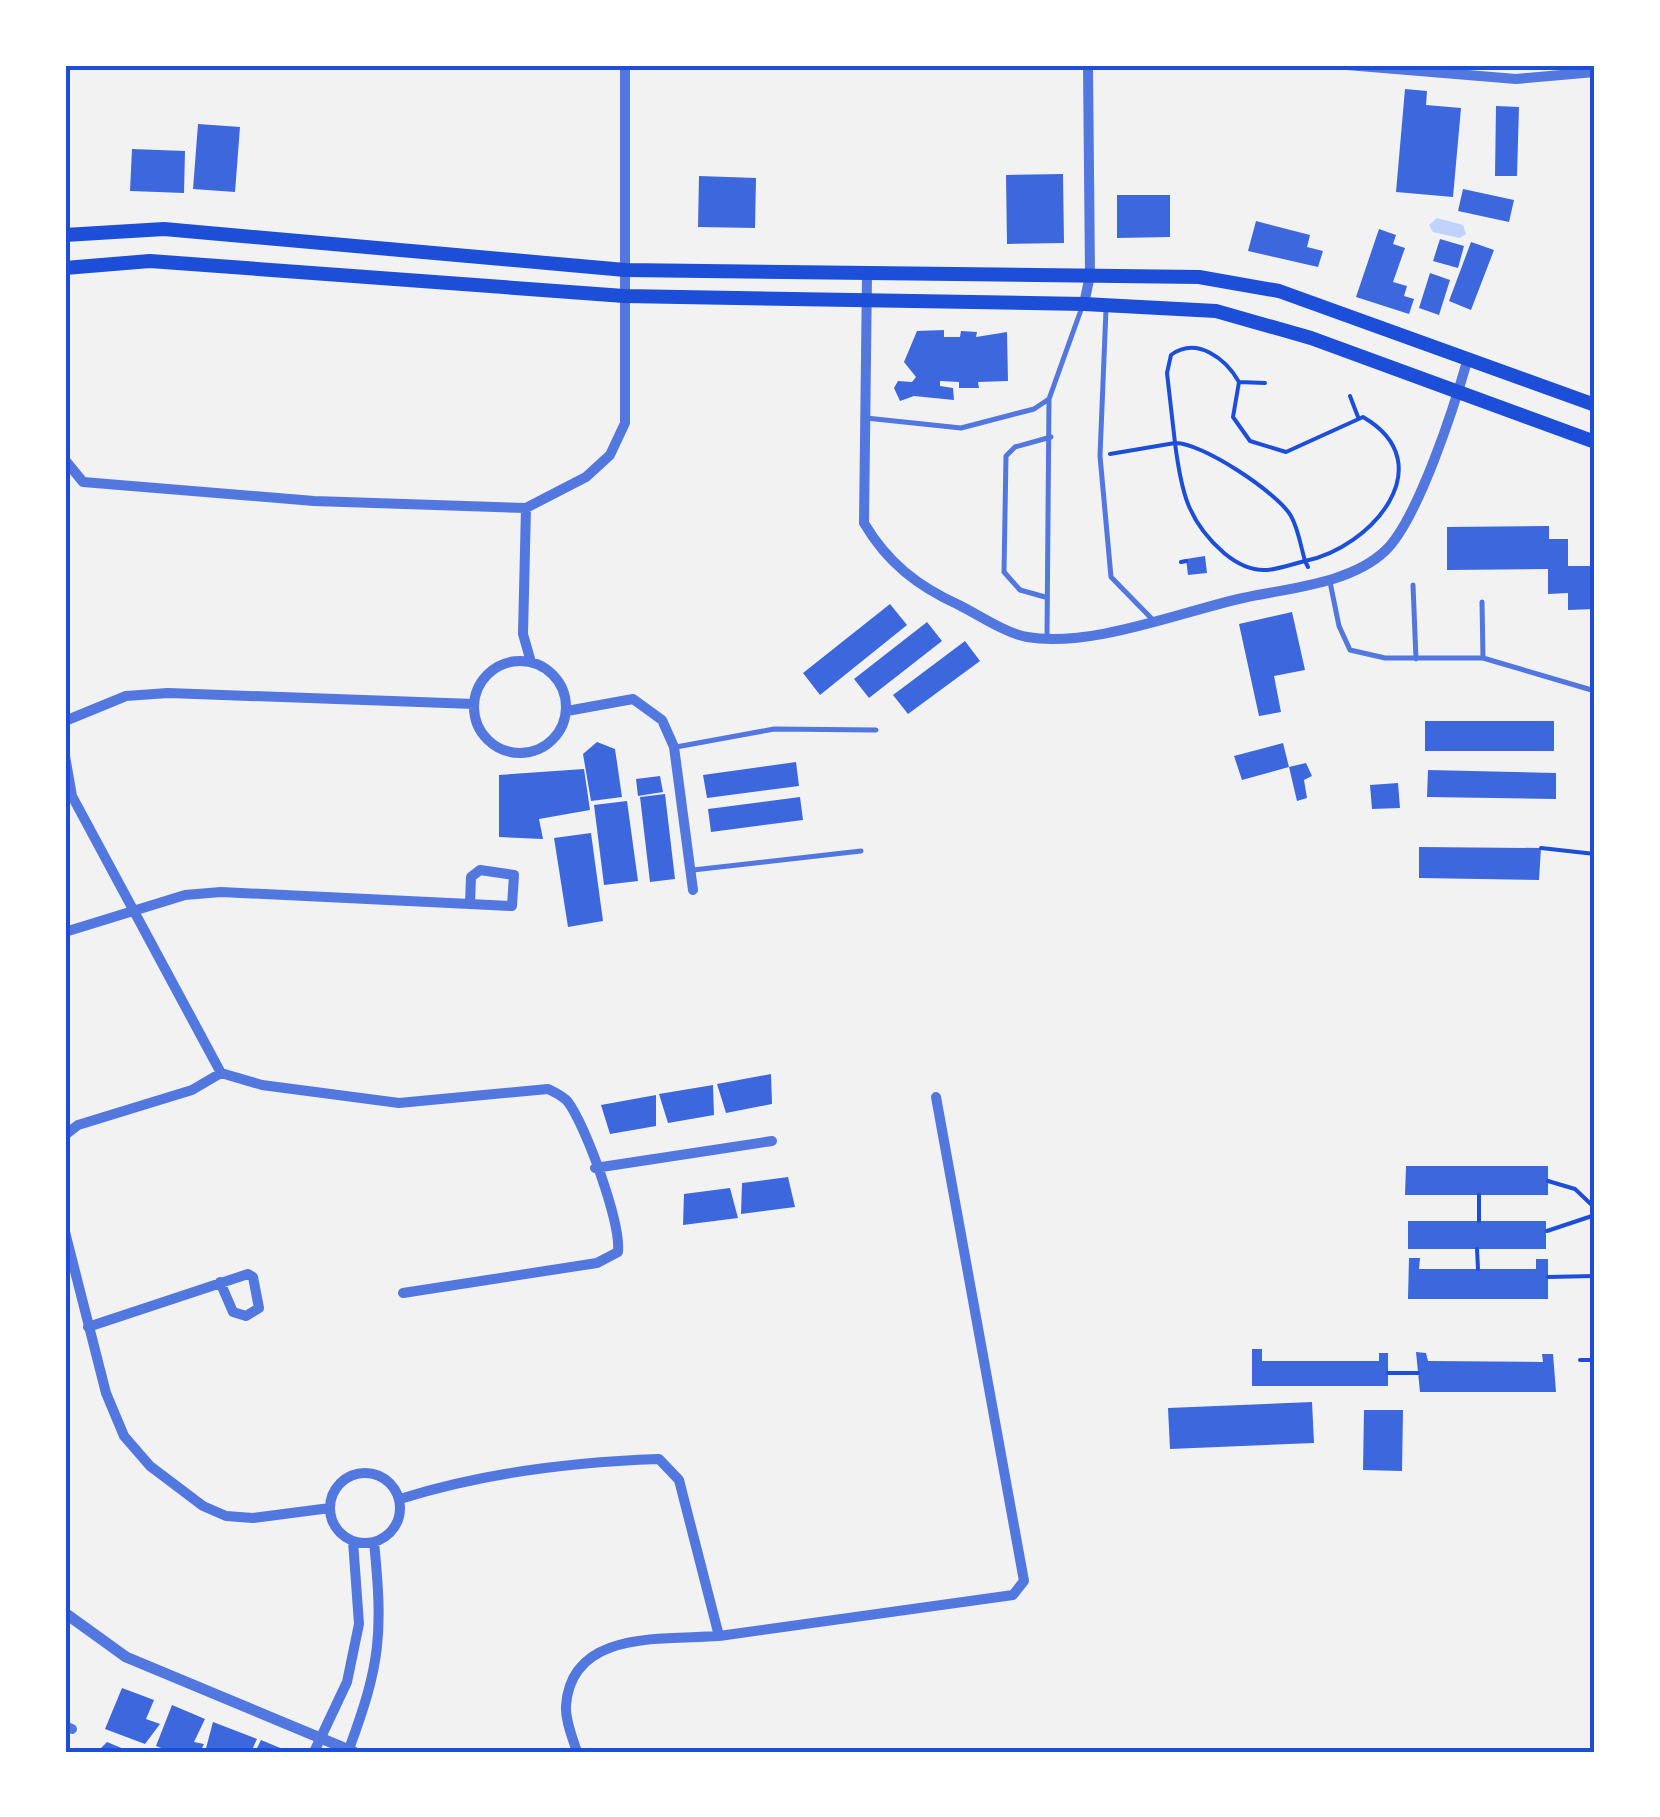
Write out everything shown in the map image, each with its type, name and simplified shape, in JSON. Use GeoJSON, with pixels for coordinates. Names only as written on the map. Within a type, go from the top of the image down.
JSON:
{"type":"FeatureCollection","features":[{"type":"Feature","properties":{"kind":"main road"},"geometry":{"type":"LineString","coordinates":[[65,234],[164,229],[624,270],[1198,276],[1280,291],[1595,405]]}},
{"type":"Feature","properties":{"kind":"main road"},"geometry":{"type":"LineString","coordinates":[[65,268],[150,261],[624,296],[1084,304],[1216,312],[1311,338],[1595,442]]}},
{"type":"Feature","properties":{"kind":"street"},"geometry":{"type":"LineString","coordinates":[[397,65],[478,65]]}},
{"type":"Feature","properties":{"kind":"street"},"geometry":{"type":"LineString","coordinates":[[65,460],[83,482],[314,501],[526,508],[586,477],[610,455],[625,424],[626,65]]}},
{"type":"Feature","properties":{"kind":"street"},"geometry":{"type":"LineString","coordinates":[[1084,304],[1090,275],[1088,65]]}},
{"type":"Feature","properties":{"kind":"street"},"geometry":{"type":"LineString","coordinates":[[1347,65],[1516,79],[1595,72]]}},
{"type":"Feature","properties":{"kind":"street"},"geometry":{"type":"LineString","coordinates":[[867,275],[864,523],[882,554],[928,590],[1024,637],[1047,638],[1153,620],[1359,568],[1396,540],[1459,390],[1468,358]]}},
{"type":"Feature","properties":{"kind":"street"},"geometry":{"type":"LineString","coordinates":[[526,508],[523,634],[532,662],[558,680],[566,711],[554,740],[540,749],[508,752],[482,734],[474,704],[487,675],[500,666],[532,662]]}},
{"type":"Feature","properties":{"kind":"street"},"geometry":{"type":"LineString","coordinates":[[65,721],[126,696],[168,693],[474,704]]}},
{"type":"Feature","properties":{"kind":"street"},"geometry":{"type":"LineString","coordinates":[[566,711],[633,700],[662,720],[674,747],[693,890]]}},
{"type":"Feature","properties":{"kind":"street"},"geometry":{"type":"LineString","coordinates":[[65,756],[72,796],[221,1072],[262,1085],[399,1103],[548,1089],[566,1098],[619,1239],[618,1252],[597,1263],[402,1293]]}},
{"type":"Feature","properties":{"kind":"street"},"geometry":{"type":"LineString","coordinates":[[65,932],[185,895],[221,892],[470,904],[512,906],[514,875],[474,872],[470,904]]}},
{"type":"Feature","properties":{"kind":"street"},"geometry":{"type":"LineString","coordinates":[[65,1134],[78,1125],[192,1090],[221,1072]]}},
{"type":"Feature","properties":{"kind":"street"},"geometry":{"type":"LineString","coordinates":[[577,1752],[565,1708],[575,1672],[595,1653],[622,1643],[719,1636],[1013,1596],[1024,1582],[936,1098]]}},
{"type":"Feature","properties":{"kind":"street"},"geometry":{"type":"LineString","coordinates":[[594,1168],[772,1141]]}},
{"type":"Feature","properties":{"kind":"street"},"geometry":{"type":"LineString","coordinates":[[65,1232],[106,1393],[124,1436],[150,1466],[203,1506],[226,1516],[253,1518],[330,1508]]}},
{"type":"Feature","properties":{"kind":"street"},"geometry":{"type":"LineString","coordinates":[[88,1327],[220,1282],[252,1276],[258,1308],[246,1316],[233,1312],[220,1282]]}},
{"type":"Feature","properties":{"kind":"street"},"geometry":{"type":"LineString","coordinates":[[400,1498],[443,1485],[602,1461],[659,1459],[679,1480],[719,1636]]}},
{"type":"Feature","properties":{"kind":"street"},"geometry":{"type":"LineString","coordinates":[[363,1473],[384,1478],[400,1498],[396,1526],[374,1542],[354,1541],[339,1532],[330,1508],[334,1492],[351,1476],[363,1473]]}},
{"type":"Feature","properties":{"kind":"street"},"geometry":{"type":"LineString","coordinates":[[314,1752],[347,1682],[359,1624],[354,1541]]}},
{"type":"Feature","properties":{"kind":"street"},"geometry":{"type":"LineString","coordinates":[[65,1612],[126,1657],[351,1751],[372,1687],[382,1626],[374,1542]]}},
{"type":"Feature","properties":{"kind":"lane"},"geometry":{"type":"LineString","coordinates":[[1047,638],[1049,399],[1084,304]]}},
{"type":"Feature","properties":{"kind":"lane"},"geometry":{"type":"LineString","coordinates":[[1106,306],[1100,456],[1111,577],[1153,620]]}},
{"type":"Feature","properties":{"kind":"lane"},"geometry":{"type":"LineString","coordinates":[[866,418],[961,428],[1034,409],[1049,399]]}},
{"type":"Feature","properties":{"kind":"lane"},"geometry":{"type":"LineString","coordinates":[[1046,597],[1020,590],[1004,572],[1006,456],[1015,447],[1050,437]]}},
{"type":"Feature","properties":{"kind":"lane"},"geometry":{"type":"LineString","coordinates":[[1330,578],[1339,626],[1350,650],[1416,660],[1482,658],[1595,691]]}},
{"type":"Feature","properties":{"kind":"lane"},"geometry":{"type":"LineString","coordinates":[[1413,585],[1416,660]]}},
{"type":"Feature","properties":{"kind":"lane"},"geometry":{"type":"LineString","coordinates":[[1482,602],[1482,658]]}},
{"type":"Feature","properties":{"kind":"lane"},"geometry":{"type":"LineString","coordinates":[[674,747],[774,729],[876,730]]}},
{"type":"Feature","properties":{"kind":"lane"},"geometry":{"type":"LineString","coordinates":[[690,870],[861,851]]}},
{"type":"Feature","properties":{"kind":"path"},"geometry":{"type":"LineString","coordinates":[[1265,383],[1239,382],[1213,353],[1184,348],[1171,355],[1167,372],[1184,500],[1195,524],[1236,564],[1266,570],[1336,549],[1380,517],[1396,486],[1401,468],[1398,451],[1371,422],[1358,416],[1350,396]]}},
{"type":"Feature","properties":{"kind":"path"},"geometry":{"type":"LineString","coordinates":[[1239,382],[1233,417],[1250,441],[1264,447],[1286,452],[1358,416]]}},
{"type":"Feature","properties":{"kind":"path"},"geometry":{"type":"LineString","coordinates":[[1100,456],[1175,443],[1203,448],[1264,488],[1291,515],[1308,568]]}},
{"type":"Feature","properties":{"kind":"path"},"geometry":{"type":"LineString","coordinates":[[1396,486],[1403,488]]}},
{"type":"Feature","properties":{"kind":"path"},"geometry":{"type":"LineString","coordinates":[[1176,500],[1184,500]]}},
{"type":"Feature","properties":{"kind":"path"},"geometry":{"type":"LineString","coordinates":[[1541,848],[1595,854]]}},
{"type":"Feature","properties":{"kind":"path"},"geometry":{"type":"LineString","coordinates":[[1548,1181],[1575,1188],[1595,1208]]}},
{"type":"Feature","properties":{"kind":"path"},"geometry":{"type":"LineString","coordinates":[[1479,1195],[1479,1221]]}},
{"type":"Feature","properties":{"kind":"path"},"geometry":{"type":"LineString","coordinates":[[1546,1231],[1595,1215]]}},
{"type":"Feature","properties":{"kind":"path"},"geometry":{"type":"LineString","coordinates":[[1477,1250],[1478,1269]]}},
{"type":"Feature","properties":{"kind":"path"},"geometry":{"type":"LineString","coordinates":[[1548,1277],[1595,1276]]}},
{"type":"Feature","properties":{"kind":"path"},"geometry":{"type":"LineString","coordinates":[[1580,1360],[1595,1360]]}},
{"type":"Feature","properties":{"kind":"path"},"geometry":{"type":"LineString","coordinates":[[1388,1374],[1418,1373]]}},
{"type":"Feature","properties":{"kind":"water"},"geometry":{"type":"Polygon","coordinates":[[[1437,218],[1463,225],[1466,234],[1460,238],[1433,232],[1429,225],[1437,218]]]}},
{"type":"Feature","properties":{"kind":"building"},"geometry":{"type":"Polygon","coordinates":[[[1405,89],[1427,91],[1426,105],[1461,108],[1453,197],[1396,192],[1405,89]]]}},
{"type":"Feature","properties":{"kind":"building"},"geometry":{"type":"Polygon","coordinates":[[[1496,106],[1519,107],[1517,176],[1495,176],[1496,106]]]}},
{"type":"Feature","properties":{"kind":"building"},"geometry":{"type":"Polygon","coordinates":[[[198,124],[240,127],[235,192],[193,189],[198,124]]]}},
{"type":"Feature","properties":{"kind":"building"},"geometry":{"type":"Polygon","coordinates":[[[132,149],[185,151],[184,193],[130,191],[132,149]]]}},
{"type":"Feature","properties":{"kind":"building"},"geometry":{"type":"Polygon","coordinates":[[[1063,174],[1064,243],[1007,244],[1006,175],[1063,174]]]}},
{"type":"Feature","properties":{"kind":"building"},"geometry":{"type":"Polygon","coordinates":[[[699,176],[756,178],[755,228],[698,227],[699,176]]]}},
{"type":"Feature","properties":{"kind":"building"},"geometry":{"type":"Polygon","coordinates":[[[1463,189],[1514,200],[1509,222],[1458,211],[1463,189]]]}},
{"type":"Feature","properties":{"kind":"building"},"geometry":{"type":"Polygon","coordinates":[[[1117,195],[1170,195],[1170,237],[1117,238],[1117,195]]]}},
{"type":"Feature","properties":{"kind":"building"},"geometry":{"type":"Polygon","coordinates":[[[1256,221],[1310,235],[1307,247],[1323,251],[1318,267],[1248,251],[1256,221]]]}},
{"type":"Feature","properties":{"kind":"building"},"geometry":{"type":"Polygon","coordinates":[[[1379,229],[1396,235],[1393,244],[1405,248],[1393,282],[1407,286],[1404,296],[1414,299],[1409,314],[1356,297],[1379,229]]]}},
{"type":"Feature","properties":{"kind":"building"},"geometry":{"type":"Polygon","coordinates":[[[1440,239],[1464,246],[1458,268],[1433,261],[1440,239]]]}},
{"type":"Feature","properties":{"kind":"building"},"geometry":{"type":"Polygon","coordinates":[[[1471,242],[1494,250],[1471,310],[1449,301],[1471,242]]]}},
{"type":"Feature","properties":{"kind":"building"},"geometry":{"type":"Polygon","coordinates":[[[1430,273],[1450,280],[1439,315],[1419,308],[1430,273]]]}},
{"type":"Feature","properties":{"kind":"building"},"geometry":{"type":"Polygon","coordinates":[[[944,330],[944,337],[960,337],[961,331],[977,332],[976,337],[1007,332],[1008,381],[978,382],[979,388],[959,388],[959,382],[940,381],[940,386],[953,388],[954,400],[914,396],[900,401],[894,388],[898,381],[912,382],[916,377],[904,362],[917,331],[944,330]]]}},
{"type":"Feature","properties":{"kind":"building"},"geometry":{"type":"Polygon","coordinates":[[[1549,526],[1549,539],[1568,539],[1568,566],[1595,566],[1595,609],[1568,610],[1568,593],[1548,594],[1548,569],[1447,570],[1447,527],[1549,526]]]}},
{"type":"Feature","properties":{"kind":"building"},"geometry":{"type":"Polygon","coordinates":[[[1205,556],[1207,573],[1188,575],[1186,559],[1205,556]]]}},
{"type":"Feature","properties":{"kind":"building"},"geometry":{"type":"Polygon","coordinates":[[[890,604],[907,625],[820,695],[803,673],[890,604]]]}},
{"type":"Feature","properties":{"kind":"building"},"geometry":{"type":"Polygon","coordinates":[[[1292,612],[1305,670],[1274,676],[1281,712],[1259,716],[1239,624],[1292,612]]]}},
{"type":"Feature","properties":{"kind":"building"},"geometry":{"type":"Polygon","coordinates":[[[927,622],[942,641],[869,698],[854,679],[927,622]]]}},
{"type":"Feature","properties":{"kind":"building"},"geometry":{"type":"Polygon","coordinates":[[[965,641],[980,661],[908,714],[893,695],[965,641]]]}},
{"type":"Feature","properties":{"kind":"building"},"geometry":{"type":"Polygon","coordinates":[[[1425,721],[1554,721],[1554,751],[1425,751],[1425,721]]]}},
{"type":"Feature","properties":{"kind":"building"},"geometry":{"type":"Polygon","coordinates":[[[597,742],[615,749],[622,797],[591,801],[583,754],[597,742]]]}},
{"type":"Feature","properties":{"kind":"building"},"geometry":{"type":"Polygon","coordinates":[[[1283,743],[1289,767],[1242,780],[1234,756],[1283,743]]]}},
{"type":"Feature","properties":{"kind":"building"},"geometry":{"type":"Polygon","coordinates":[[[796,762],[799,786],[707,798],[703,775],[796,762]]]}},
{"type":"Feature","properties":{"kind":"building"},"geometry":{"type":"Polygon","coordinates":[[[1306,763],[1312,776],[1304,780],[1307,798],[1297,801],[1289,767],[1306,763]]]}},
{"type":"Feature","properties":{"kind":"building"},"geometry":{"type":"Polygon","coordinates":[[[584,769],[590,810],[539,819],[543,839],[499,837],[499,775],[584,769]]]}},
{"type":"Feature","properties":{"kind":"building"},"geometry":{"type":"Polygon","coordinates":[[[1428,770],[1556,773],[1556,799],[1427,797],[1428,770]]]}},
{"type":"Feature","properties":{"kind":"building"},"geometry":{"type":"Polygon","coordinates":[[[660,776],[663,792],[638,796],[636,779],[660,776]]]}},
{"type":"Feature","properties":{"kind":"building"},"geometry":{"type":"Polygon","coordinates":[[[1398,783],[1400,808],[1372,809],[1370,785],[1398,783]]]}},
{"type":"Feature","properties":{"kind":"building"},"geometry":{"type":"Polygon","coordinates":[[[665,794],[675,879],[650,882],[640,797],[665,794]]]}},
{"type":"Feature","properties":{"kind":"building"},"geometry":{"type":"Polygon","coordinates":[[[800,797],[803,820],[711,832],[708,809],[800,797]]]}},
{"type":"Feature","properties":{"kind":"building"},"geometry":{"type":"Polygon","coordinates":[[[627,801],[638,881],[604,885],[594,805],[627,801]]]}},
{"type":"Feature","properties":{"kind":"building"},"geometry":{"type":"Polygon","coordinates":[[[591,833],[603,921],[568,927],[554,838],[591,833]]]}},
{"type":"Feature","properties":{"kind":"building"},"geometry":{"type":"Polygon","coordinates":[[[1419,847],[1541,848],[1539,880],[1419,878],[1419,847]]]}},
{"type":"Feature","properties":{"kind":"building"},"geometry":{"type":"Polygon","coordinates":[[[771,1074],[772,1104],[726,1113],[717,1084],[771,1074]]]}},
{"type":"Feature","properties":{"kind":"building"},"geometry":{"type":"Polygon","coordinates":[[[713,1085],[714,1115],[668,1123],[659,1094],[713,1085]]]}},
{"type":"Feature","properties":{"kind":"building"},"geometry":{"type":"Polygon","coordinates":[[[656,1095],[656,1126],[610,1134],[601,1105],[656,1095]]]}},
{"type":"Feature","properties":{"kind":"building"},"geometry":{"type":"Polygon","coordinates":[[[1406,1166],[1548,1166],[1548,1195],[1405,1195],[1406,1166]]]}},
{"type":"Feature","properties":{"kind":"building"},"geometry":{"type":"Polygon","coordinates":[[[788,1177],[795,1207],[741,1214],[742,1183],[788,1177]]]}},
{"type":"Feature","properties":{"kind":"building"},"geometry":{"type":"Polygon","coordinates":[[[730,1188],[738,1218],[683,1225],[684,1194],[730,1188]]]}},
{"type":"Feature","properties":{"kind":"building"},"geometry":{"type":"Polygon","coordinates":[[[1408,1221],[1546,1221],[1546,1249],[1408,1249],[1408,1221]]]}},
{"type":"Feature","properties":{"kind":"building"},"geometry":{"type":"Polygon","coordinates":[[[1409,1258],[1420,1258],[1419,1269],[1536,1269],[1536,1259],[1548,1259],[1548,1299],[1408,1299],[1409,1258]]]}},
{"type":"Feature","properties":{"kind":"building"},"geometry":{"type":"Polygon","coordinates":[[[1252,1349],[1262,1349],[1262,1361],[1379,1361],[1379,1353],[1388,1353],[1388,1386],[1252,1386],[1252,1349]]]}},
{"type":"Feature","properties":{"kind":"building"},"geometry":{"type":"Polygon","coordinates":[[[1416,1352],[1426,1353],[1428,1361],[1543,1362],[1542,1354],[1553,1354],[1556,1392],[1420,1392],[1416,1352]]]}},
{"type":"Feature","properties":{"kind":"building"},"geometry":{"type":"Polygon","coordinates":[[[1312,1402],[1314,1443],[1170,1449],[1168,1408],[1312,1402]]]}},
{"type":"Feature","properties":{"kind":"building"},"geometry":{"type":"Polygon","coordinates":[[[1364,1410],[1403,1410],[1402,1471],[1363,1470],[1364,1410]]]}},
{"type":"Feature","properties":{"kind":"building"},"geometry":{"type":"Polygon","coordinates":[[[122,1688],[154,1700],[146,1719],[160,1724],[145,1744],[105,1729],[122,1688]]]}},
{"type":"Feature","properties":{"kind":"building"},"geometry":{"type":"Polygon","coordinates":[[[172,1705],[205,1719],[194,1742],[204,1744],[200,1752],[172,1752],[156,1746],[172,1705]]]}},
{"type":"Feature","properties":{"kind":"building"},"geometry":{"type":"Polygon","coordinates":[[[213,1722],[257,1739],[251,1752],[205,1752],[213,1722]]]}},
{"type":"Feature","properties":{"kind":"building"},"geometry":{"type":"Polygon","coordinates":[[[261,1740],[290,1752],[255,1752],[261,1740]]]}},
{"type":"Feature","properties":{"kind":"building"},"geometry":{"type":"Polygon","coordinates":[[[107,1742],[131,1752],[97,1752],[107,1742]]]}}]}
